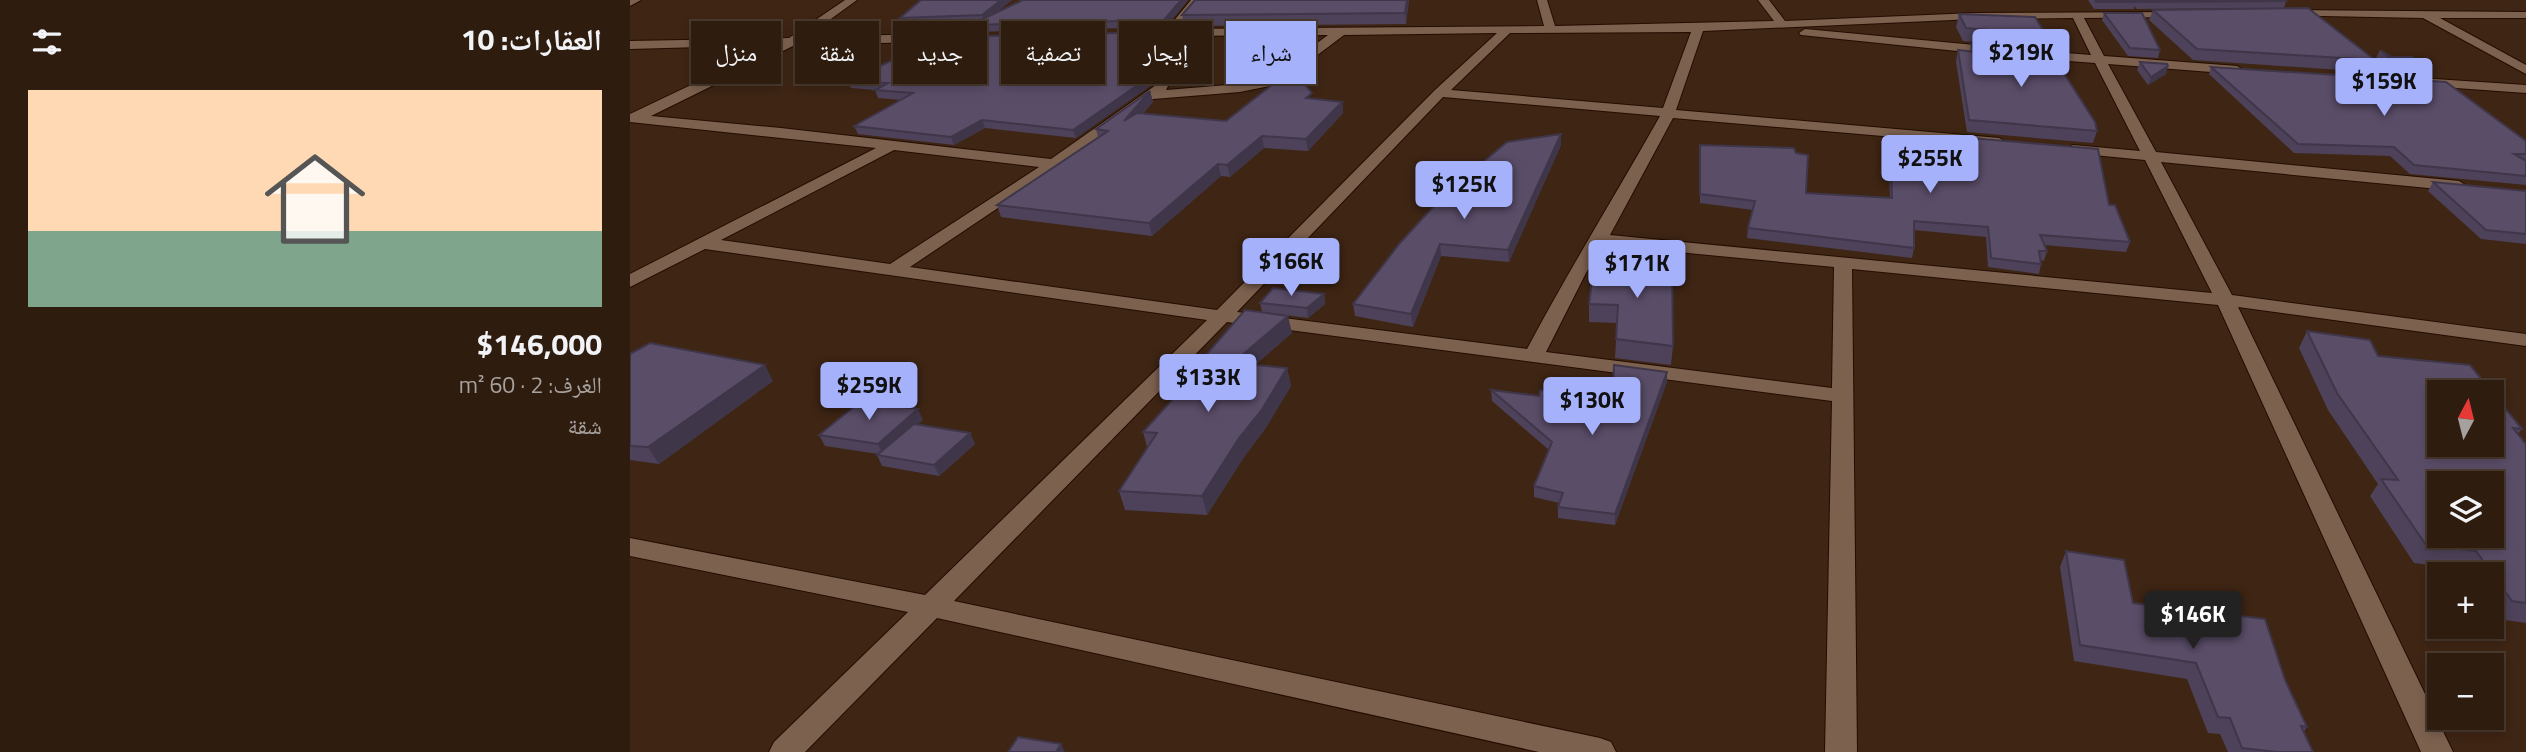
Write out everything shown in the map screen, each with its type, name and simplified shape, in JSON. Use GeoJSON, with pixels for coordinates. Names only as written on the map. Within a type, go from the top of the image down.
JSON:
{"type":"FeatureCollection","features":[{"type":"Feature","properties":{"kind":"street"},"geometry":{"type":"LineString","coordinates":[[630,3],[636,0]]}},
{"type":"Feature","properties":{"kind":"street"},"geometry":{"type":"LineString","coordinates":[[631,119],[791,42],[852,0]]}},
{"type":"Feature","properties":{"kind":"street"},"geometry":{"type":"LineString","coordinates":[[1180,21],[1197,0]]}},
{"type":"Feature","properties":{"kind":"street"},"geometry":{"type":"LineString","coordinates":[[1542,0],[1551,30]]}},
{"type":"Feature","properties":{"kind":"street"},"geometry":{"type":"LineString","coordinates":[[1762,0],[1781,23]]}},
{"type":"Feature","properties":{"kind":"street"},"geometry":{"type":"LineString","coordinates":[[1956,0],[1975,16]]}},
{"type":"Feature","properties":{"kind":"street"},"geometry":{"type":"LineString","coordinates":[[2327,0],[2348,12]]}},
{"type":"Feature","properties":{"kind":"street"},"geometry":{"type":"LineString","coordinates":[[2309,12],[2391,80]]}},
{"type":"Feature","properties":{"kind":"street"},"geometry":{"type":"LineString","coordinates":[[2268,13],[2526,15]]}},
{"type":"Feature","properties":{"kind":"street"},"geometry":{"type":"LineString","coordinates":[[2424,13],[2526,70]]}},
{"type":"Feature","properties":{"kind":"street"},"geometry":{"type":"LineString","coordinates":[[1212,33],[1698,28],[1975,16],[2186,14]]}},
{"type":"Feature","properties":{"kind":"street"},"geometry":{"type":"LineString","coordinates":[[2077,16],[2225,300],[2437,752]]}},
{"type":"Feature","properties":{"kind":"street"},"geometry":{"type":"LineString","coordinates":[[1726,26],[2005,52]]}},
{"type":"Feature","properties":{"kind":"street"},"geometry":{"type":"LineString","coordinates":[[1534,356],[1577,272],[1599,239],[1668,114],[1698,28]]}},
{"type":"Feature","properties":{"kind":"street"},"geometry":{"type":"LineString","coordinates":[[785,752],[1222,316],[1440,93],[1507,30]]}},
{"type":"Feature","properties":{"kind":"street"},"geometry":{"type":"LineString","coordinates":[[1149,95],[1240,88],[1273,81],[1341,31]]}},
{"type":"Feature","properties":{"kind":"street"},"geometry":{"type":"LineString","coordinates":[[630,45],[893,39]]}},
{"type":"Feature","properties":{"kind":"street"},"geometry":{"type":"LineString","coordinates":[[2019,53],[2253,71]]}},
{"type":"Feature","properties":{"kind":"street"},"geometry":{"type":"LineString","coordinates":[[2363,78],[2526,89]]}},
{"type":"Feature","properties":{"kind":"street"},"geometry":{"type":"LineString","coordinates":[[893,270],[1054,164],[1163,84]]}},
{"type":"Feature","properties":{"kind":"street"},"geometry":{"type":"LineString","coordinates":[[1440,93],[2012,143]]}},
{"type":"Feature","properties":{"kind":"street"},"geometry":{"type":"LineString","coordinates":[[631,119],[781,132],[1054,164]]}},
{"type":"Feature","properties":{"kind":"street"},"geometry":{"type":"LineString","coordinates":[[630,281],[890,146]]}},
{"type":"Feature","properties":{"kind":"street"},"geometry":{"type":"LineString","coordinates":[[2053,147],[2472,187]]}},
{"type":"Feature","properties":{"kind":"street"},"geometry":{"type":"LineString","coordinates":[[1599,239],[2225,300],[2526,340]]}},
{"type":"Feature","properties":{"kind":"street"},"geometry":{"type":"LineString","coordinates":[[702,243],[1222,316],[1844,397]]}},
{"type":"Feature","properties":{"kind":"street"},"geometry":{"type":"LineString","coordinates":[[1840,752],[1843,264]]}},
{"type":"Feature","properties":{"kind":"street"},"geometry":{"type":"LineString","coordinates":[[630,547],[929,607],[1600,752]]}},
{"type":"Feature","properties":{"kind":"building"},"geometry":{"type":"Polygon","coordinates":[[[921,0],[1001,0],[982,15],[900,18],[921,0]]]}},
{"type":"Feature","properties":{"kind":"building"},"geometry":{"type":"Polygon","coordinates":[[[1023,0],[1181,0],[1164,20],[1001,21],[1001,24],[987,25],[987,21],[978,21],[1023,0]]]}},
{"type":"Feature","properties":{"kind":"building"},"geometry":{"type":"Polygon","coordinates":[[[1195,0],[1407,0],[1405,13],[1182,15],[1195,0]]]}},
{"type":"Feature","properties":{"kind":"building"},"geometry":{"type":"Polygon","coordinates":[[[2095,0],[2135,0],[2136,2],[2096,2],[2095,0]]]}},
{"type":"Feature","properties":{"kind":"building"},"geometry":{"type":"Polygon","coordinates":[[[2137,0],[2285,0],[2286,1],[2139,2],[2137,0]]]}},
{"type":"Feature","properties":{"kind":"building"},"geometry":{"type":"Polygon","coordinates":[[[2308,8],[2375,60],[2197,49],[2153,10],[2308,8]]]}},
{"type":"Feature","properties":{"kind":"building"},"geometry":{"type":"Polygon","coordinates":[[[2104,13],[2142,13],[2160,50],[2130,48],[2104,13]]]}},
{"type":"Feature","properties":{"kind":"building"},"geometry":{"type":"Polygon","coordinates":[[[1959,14],[2035,17],[2046,35],[1966,28],[1959,14]]]}},
{"type":"Feature","properties":{"kind":"building"},"geometry":{"type":"Polygon","coordinates":[[[1105,33],[1119,33],[1119,84],[1139,84],[1073,130],[982,120],[951,137],[854,126],[913,93],[875,90],[888,83],[879,83],[879,66],[893,60],[893,84],[987,84],[987,36],[1001,36],[1001,84],[1105,84],[1105,33]]]}},
{"type":"Feature","properties":{"kind":"building"},"geometry":{"type":"Polygon","coordinates":[[[1971,44],[2054,51],[2062,64],[2058,64],[2095,122],[2097,131],[1969,120],[1958,50],[1975,52],[1971,44]]]}},
{"type":"Feature","properties":{"kind":"building"},"geometry":{"type":"Polygon","coordinates":[[[2380,50],[2392,57],[2412,57],[2426,68],[2400,66],[2380,50]]]}},
{"type":"Feature","properties":{"kind":"building"},"geometry":{"type":"Polygon","coordinates":[[[2140,62],[2167,64],[2168,66],[2151,77],[2140,62]]]}},
{"type":"Feature","properties":{"kind":"building"},"geometry":{"type":"Polygon","coordinates":[[[2211,67],[2446,82],[2526,141],[2526,154],[2514,154],[2526,161],[2526,176],[2414,165],[2394,147],[2298,144],[2211,67]]]}},
{"type":"Feature","properties":{"kind":"building"},"geometry":{"type":"Polygon","coordinates":[[[1273,84],[1304,84],[1312,93],[1306,98],[1342,102],[1306,139],[1262,136],[1227,165],[1218,164],[1149,223],[997,205],[1108,131],[1096,129],[1150,91],[1124,121],[1137,113],[1226,121],[1273,84]]]}},
{"type":"Feature","properties":{"kind":"building"},"geometry":{"type":"Polygon","coordinates":[[[1561,134],[1508,250],[1440,244],[1411,314],[1353,304],[1400,243],[1465,172],[1470,173],[1507,142],[1561,134]]]}},
{"type":"Feature","properties":{"kind":"building"},"geometry":{"type":"Polygon","coordinates":[[[1971,138],[2098,149],[2109,205],[2115,205],[2130,242],[2040,235],[2047,251],[2039,251],[2041,264],[1991,258],[1988,227],[1914,221],[1914,248],[1748,228],[1755,201],[1700,194],[1700,145],[1794,148],[1796,153],[1808,155],[1806,193],[1892,198],[1890,149],[1974,156],[1971,138]]]}},
{"type":"Feature","properties":{"kind":"building"},"geometry":{"type":"Polygon","coordinates":[[[2433,182],[2526,191],[2526,234],[2486,230],[2433,182]]]}},
{"type":"Feature","properties":{"kind":"building"},"geometry":{"type":"Polygon","coordinates":[[[1594,264],[1672,266],[1673,346],[1616,339],[1618,305],[1589,304],[1594,264]]]}},
{"type":"Feature","properties":{"kind":"building"},"geometry":{"type":"Polygon","coordinates":[[[1273,288],[1324,294],[1307,308],[1260,303],[1273,288]]]}},
{"type":"Feature","properties":{"kind":"building"},"geometry":{"type":"Polygon","coordinates":[[[1245,310],[1288,316],[1233,363],[1287,368],[1261,411],[1239,438],[1202,496],[1119,491],[1157,433],[1143,432],[1202,367],[1199,363],[1245,310]]]}},
{"type":"Feature","properties":{"kind":"building"},"geometry":{"type":"Polygon","coordinates":[[[2307,331],[2370,340],[2378,356],[2470,365],[2482,380],[2427,380],[2427,457],[2504,457],[2504,407],[2522,429],[2513,428],[2526,444],[2526,603],[2512,601],[2504,590],[2504,562],[2484,562],[2476,551],[2451,548],[2504,548],[2504,471],[2427,471],[2427,545],[2381,479],[2398,480],[2337,393],[2307,331]]]}},
{"type":"Feature","properties":{"kind":"building"},"geometry":{"type":"Polygon","coordinates":[[[650,343],[765,365],[648,447],[630,446],[630,354],[650,343]]]}},
{"type":"Feature","properties":{"kind":"building"},"geometry":{"type":"Polygon","coordinates":[[[1614,365],[1667,372],[1615,514],[1558,507],[1563,493],[1534,486],[1552,442],[1491,390],[1539,396],[1540,390],[1613,396],[1614,365]]]}},
{"type":"Feature","properties":{"kind":"building"},"geometry":{"type":"Polygon","coordinates":[[[861,401],[918,409],[878,444],[819,435],[861,401]]]}},
{"type":"Feature","properties":{"kind":"building"},"geometry":{"type":"Polygon","coordinates":[[[914,424],[970,433],[934,465],[877,455],[914,424]]]}},
{"type":"Feature","properties":{"kind":"building"},"geometry":{"type":"Polygon","coordinates":[[[2066,551],[2124,560],[2133,603],[2265,619],[2285,680],[2307,727],[2301,726],[2313,752],[2242,748],[2230,718],[2218,717],[2196,663],[2080,645],[2066,551]]]}},
{"type":"Feature","properties":{"kind":"building"},"geometry":{"type":"Polygon","coordinates":[[[1018,737],[1061,744],[1056,752],[1008,752],[1018,737]]]}}]}
